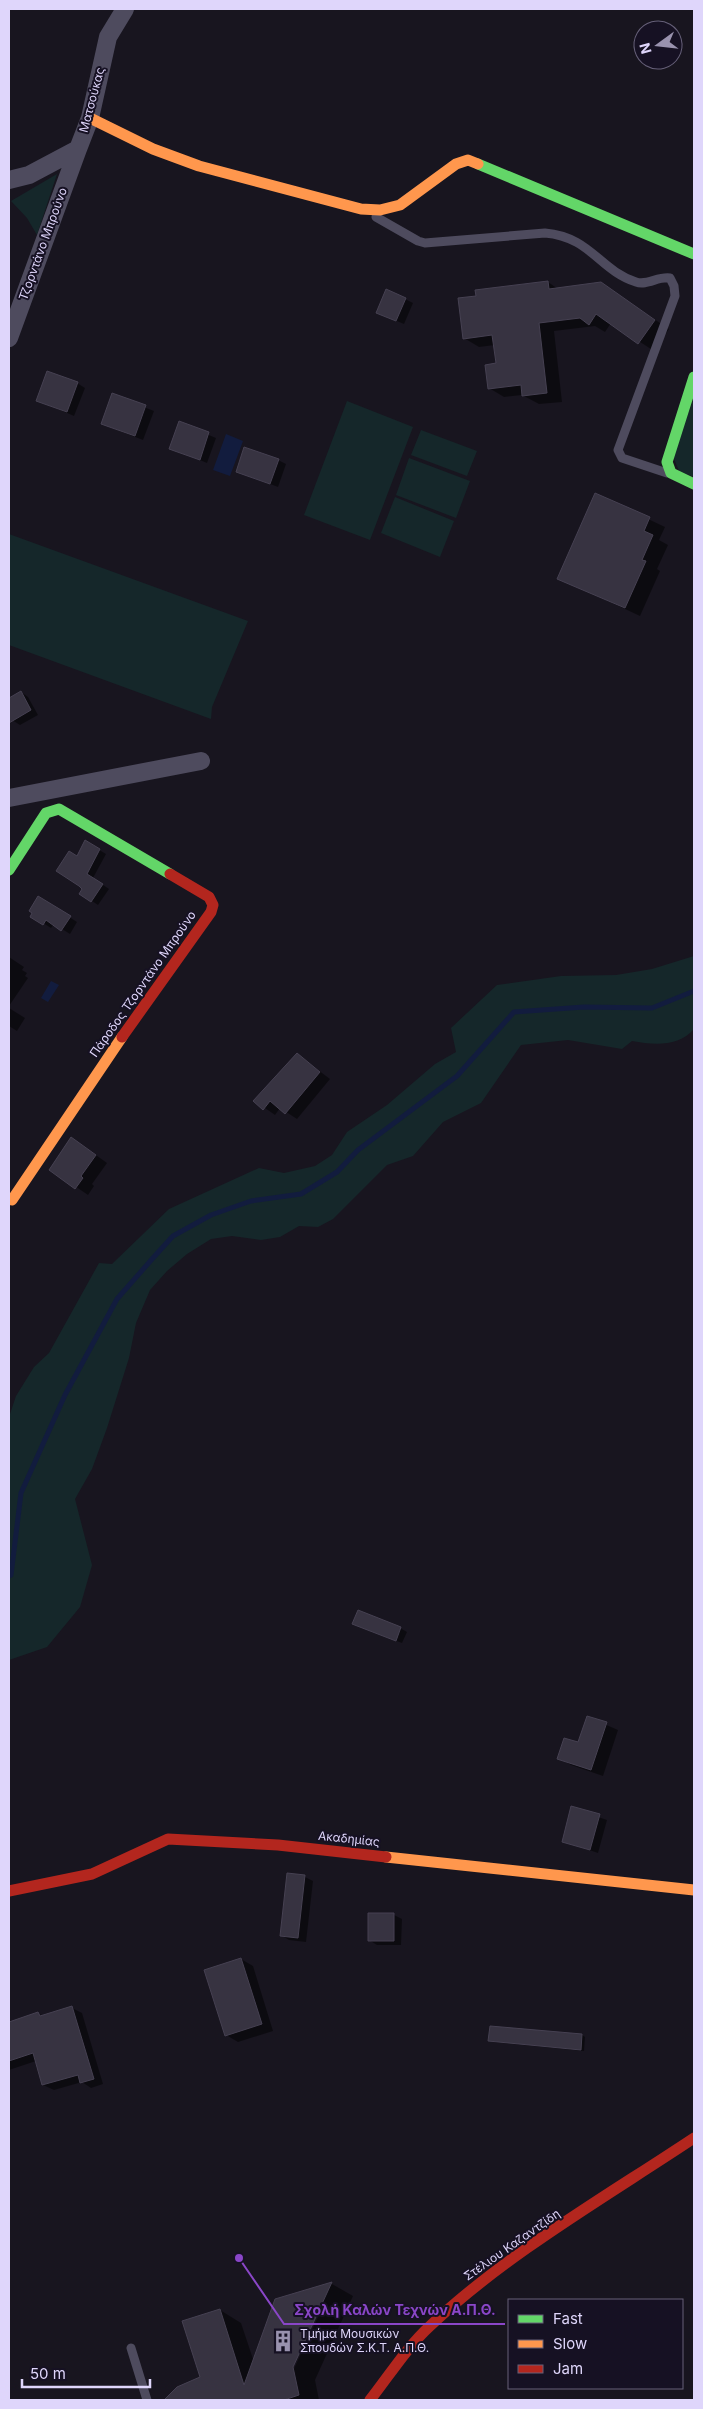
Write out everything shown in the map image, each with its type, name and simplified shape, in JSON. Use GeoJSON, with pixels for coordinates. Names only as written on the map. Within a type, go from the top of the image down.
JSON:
{"type":"FeatureCollection","features":[{"type":"Feature","properties":{"kind":"street","name":"Ματσούκας"},"geometry":{"type":"LineString","coordinates":[[9,180],[29,175],[78,149],[90,118],[108,37],[125,9]]}},
{"type":"Feature","properties":{"kind":"street"},"geometry":{"type":"LineString","coordinates":[[90,118],[161,152],[253,182],[363,210],[401,206],[413,199],[444,170],[456,162],[468,160],[694,254]]}},
{"type":"Feature","properties":{"kind":"street","name":"Τζορντάνο Μπρούνο"},"geometry":{"type":"LineString","coordinates":[[9,338],[78,149]]}},
{"type":"Feature","properties":{"kind":"street"},"geometry":{"type":"LineString","coordinates":[[694,377],[667,462],[668,468],[677,477],[694,484]]}},
{"type":"Feature","properties":{"kind":"street"},"geometry":{"type":"LineString","coordinates":[[9,798],[201,761]]}},
{"type":"Feature","properties":{"kind":"street","name":"Πάροδος Τζορντάνο Μπρούνο"},"geometry":{"type":"LineString","coordinates":[[9,870],[46,813],[58,809],[209,897],[213,905],[211,912],[96,1074],[12,1200]]}},
{"type":"Feature","properties":{"kind":"street","name":"Ακαδημίας"},"geometry":{"type":"LineString","coordinates":[[9,1891],[92,1874],[168,1840],[278,1845],[694,1890]]}},
{"type":"Feature","properties":{"kind":"street","name":"Στέλιου Καζαντζίδη"},"geometry":{"type":"LineString","coordinates":[[370,2400],[428,2326],[472,2289],[511,2260],[694,2138]]}},
{"type":"Feature","properties":{"kind":"lane"},"geometry":{"type":"LineString","coordinates":[[363,210],[418,241],[430,243],[545,233],[559,234],[576,240],[622,275],[638,283],[653,281],[661,277],[670,278],[674,286],[675,296],[618,450],[622,458],[677,477]]}},
{"type":"Feature","properties":{"kind":"lane"},"geometry":{"type":"LineString","coordinates":[[131,2348],[147,2400]]}},
{"type":"Feature","properties":{"kind":"shaded area"},"geometry":{"type":"Polygon","coordinates":[[[57,174],[37,235],[27,218],[11,201],[57,174]]]}},
{"type":"Feature","properties":{"kind":"shaded area"},"geometry":{"type":"Polygon","coordinates":[[[694,397],[694,477],[679,471],[673,456],[694,397]]]}},
{"type":"Feature","properties":{"kind":"shaded area"},"geometry":{"type":"Polygon","coordinates":[[[347,401],[413,427],[370,540],[304,515],[347,401]]]}},
{"type":"Feature","properties":{"kind":"shaded area"},"geometry":{"type":"Polygon","coordinates":[[[421,430],[477,451],[467,476],[411,455],[421,430]]]}},
{"type":"Feature","properties":{"kind":"shaded area"},"geometry":{"type":"Polygon","coordinates":[[[409,458],[470,481],[456,518],[396,495],[409,458]]]}},
{"type":"Feature","properties":{"kind":"shaded area"},"geometry":{"type":"Polygon","coordinates":[[[395,497],[454,521],[440,557],[381,533],[395,497]]]}},
{"type":"Feature","properties":{"kind":"shaded area"},"geometry":{"type":"Polygon","coordinates":[[[9,534],[248,621],[212,707],[211,719],[9,645],[9,534]]]}},
{"type":"Feature","properties":{"kind":"shaded area"},"geometry":{"type":"Polygon","coordinates":[[[694,956],[694,1029],[688,1035],[674,1042],[657,1044],[632,1041],[622,1049],[568,1040],[521,1045],[481,1103],[443,1122],[413,1156],[387,1165],[333,1219],[318,1227],[299,1226],[280,1237],[261,1240],[232,1236],[211,1239],[187,1254],[167,1271],[150,1290],[136,1323],[129,1358],[107,1428],[92,1469],[75,1499],[92,1565],[80,1607],[47,1647],[9,1660],[9,1417],[16,1396],[34,1367],[49,1353],[99,1263],[112,1264],[169,1209],[259,1168],[284,1173],[315,1166],[332,1155],[347,1132],[387,1105],[435,1064],[456,1052],[451,1028],[497,985],[561,976],[616,975],[652,969],[694,956]]]}},
{"type":"Feature","properties":{"kind":"water"},"geometry":{"type":"Polygon","coordinates":[[[226,434],[243,441],[230,476],[213,470],[226,434]]]}},
{"type":"Feature","properties":{"kind":"water"},"geometry":{"type":"Polygon","coordinates":[[[51,981],[59,985],[48,1002],[41,998],[51,981]]]}},
{"type":"Feature","properties":{"kind":"building"},"geometry":{"type":"Polygon","coordinates":[[[548,281],[549,289],[601,282],[655,320],[638,344],[596,314],[589,325],[580,318],[539,323],[547,393],[522,396],[521,385],[488,389],[485,365],[496,363],[492,335],[463,339],[458,298],[476,296],[475,290],[548,281]]]}},
{"type":"Feature","properties":{"kind":"building"},"geometry":{"type":"Polygon","coordinates":[[[386,289],[406,298],[396,321],[376,313],[386,289]]]}},
{"type":"Feature","properties":{"kind":"building"},"geometry":{"type":"Polygon","coordinates":[[[47,371],[78,382],[67,412],[36,401],[47,371]]]}},
{"type":"Feature","properties":{"kind":"building"},"geometry":{"type":"Polygon","coordinates":[[[112,393],[146,405],[135,436],[101,424],[112,393]]]}},
{"type":"Feature","properties":{"kind":"building"},"geometry":{"type":"Polygon","coordinates":[[[179,421],[209,432],[200,460],[169,449],[179,421]]]}},
{"type":"Feature","properties":{"kind":"building"},"geometry":{"type":"Polygon","coordinates":[[[244,447],[279,459],[270,484],[236,472],[244,447]]]}},
{"type":"Feature","properties":{"kind":"building"},"geometry":{"type":"Polygon","coordinates":[[[595,493],[650,517],[644,531],[653,535],[642,560],[646,561],[625,608],[557,579],[595,493]]]}},
{"type":"Feature","properties":{"kind":"building"},"geometry":{"type":"Polygon","coordinates":[[[21,691],[31,710],[9,723],[9,698],[21,691]]]}},
{"type":"Feature","properties":{"kind":"building"},"geometry":{"type":"Polygon","coordinates":[[[85,840],[100,849],[87,874],[103,884],[91,902],[79,894],[82,889],[79,886],[56,871],[69,851],[77,856],[85,840]]]}},
{"type":"Feature","properties":{"kind":"building"},"geometry":{"type":"Polygon","coordinates":[[[38,896],[71,916],[61,931],[46,920],[43,925],[30,917],[32,913],[29,911],[38,896]]]}},
{"type":"Feature","properties":{"kind":"building"},"geometry":{"type":"Polygon","coordinates":[[[297,1053],[320,1072],[285,1114],[270,1101],[263,1110],[253,1101],[297,1053]]]}},
{"type":"Feature","properties":{"kind":"building"},"geometry":{"type":"Polygon","coordinates":[[[71,1137],[96,1155],[81,1176],[83,1178],[75,1189],[49,1170],[71,1137]]]}},
{"type":"Feature","properties":{"kind":"building"},"geometry":{"type":"Polygon","coordinates":[[[358,1610],[401,1627],[396,1641],[352,1624],[358,1610]]]}},
{"type":"Feature","properties":{"kind":"building"},"geometry":{"type":"Polygon","coordinates":[[[587,1716],[607,1722],[591,1770],[557,1759],[564,1738],[578,1742],[587,1716]]]}},
{"type":"Feature","properties":{"kind":"building"},"geometry":{"type":"Polygon","coordinates":[[[571,1806],[600,1814],[590,1850],[562,1842],[571,1806]]]}},
{"type":"Feature","properties":{"kind":"building"},"geometry":{"type":"Polygon","coordinates":[[[287,1873],[305,1875],[298,1938],[280,1936],[287,1873]]]}},
{"type":"Feature","properties":{"kind":"building"},"geometry":{"type":"Polygon","coordinates":[[[368,1913],[394,1913],[394,1941],[368,1941],[368,1913]]]}},
{"type":"Feature","properties":{"kind":"building"},"geometry":{"type":"Polygon","coordinates":[[[241,1958],[262,2024],[225,2036],[204,1970],[241,1958]]]}},
{"type":"Feature","properties":{"kind":"building"},"geometry":{"type":"Polygon","coordinates":[[[72,2006],[94,2079],[80,2083],[78,2075],[42,2085],[33,2053],[9,2061],[9,2022],[38,2012],[40,2016],[72,2006]]]}},
{"type":"Feature","properties":{"kind":"building"},"geometry":{"type":"Polygon","coordinates":[[[490,2026],[582,2034],[581,2050],[488,2041],[490,2026]]]}},
{"type":"Feature","properties":{"kind":"building","name":"Τμήμα Μουσικών Σπουδών Σ.Κ.Τ. Α.Π.Θ."},"geometry":{"type":"Polygon","coordinates":[[[332,2282],[293,2367],[299,2395],[284,2400],[164,2400],[177,2387],[200,2377],[182,2321],[220,2309],[244,2385],[275,2299],[332,2282]]]}},
{"type":"Feature","properties":{"kind":"waterway"},"geometry":{"type":"LineString","coordinates":[[9,1576],[11,1575],[21,1493],[65,1395],[117,1299],[173,1236],[211,1215],[251,1201],[301,1194],[337,1172],[358,1150],[457,1076],[514,1012],[584,1007],[652,1008],[694,991]]}},
{"type":"Feature","properties":{"kind":"traffic: fast"},"geometry":{"type":"LineString","coordinates":[[478,164],[694,254]]}},
{"type":"Feature","properties":{"kind":"traffic: fast"},"geometry":{"type":"LineString","coordinates":[[694,377],[667,462],[671,473],[694,484]]}},
{"type":"Feature","properties":{"kind":"traffic: fast"},"geometry":{"type":"LineString","coordinates":[[9,870],[46,813],[59,809],[170,874]]}},
{"type":"Feature","properties":{"kind":"traffic: slow"},"geometry":{"type":"LineString","coordinates":[[90,118],[153,149],[199,166],[361,209],[380,210],[400,205],[456,164],[468,160],[478,164]]}},
{"type":"Feature","properties":{"kind":"traffic: slow"},"geometry":{"type":"LineString","coordinates":[[12,1200],[122,1037]]}},
{"type":"Feature","properties":{"kind":"traffic: slow"},"geometry":{"type":"LineString","coordinates":[[386,1857],[694,1890]]}},
{"type":"Feature","properties":{"kind":"traffic: jam"},"geometry":{"type":"LineString","coordinates":[[122,1037],[211,912],[213,905],[209,897],[170,874]]}},
{"type":"Feature","properties":{"kind":"traffic: jam"},"geometry":{"type":"LineString","coordinates":[[9,1891],[92,1874],[168,1839],[278,1845],[386,1857]]}},
{"type":"Feature","properties":{"kind":"traffic: jam"},"geometry":{"type":"LineString","coordinates":[[370,2400],[398,2362],[430,2326],[491,2274],[558,2227],[694,2138]]}},
{"type":"Feature","properties":{"kind":"place","name":"Σχολή Καλών Τεχνών Α.Π.Θ."},"geometry":{"type":"Point","coordinates":[239,2258]}},
{"type":"Feature","properties":{"kind":"place","name":"Τμήμα Μουσικών Σπουδών Σ.Κ.Τ. Α.Π.Θ."},"geometry":{"type":"Point","coordinates":[283,2341]}}]}
